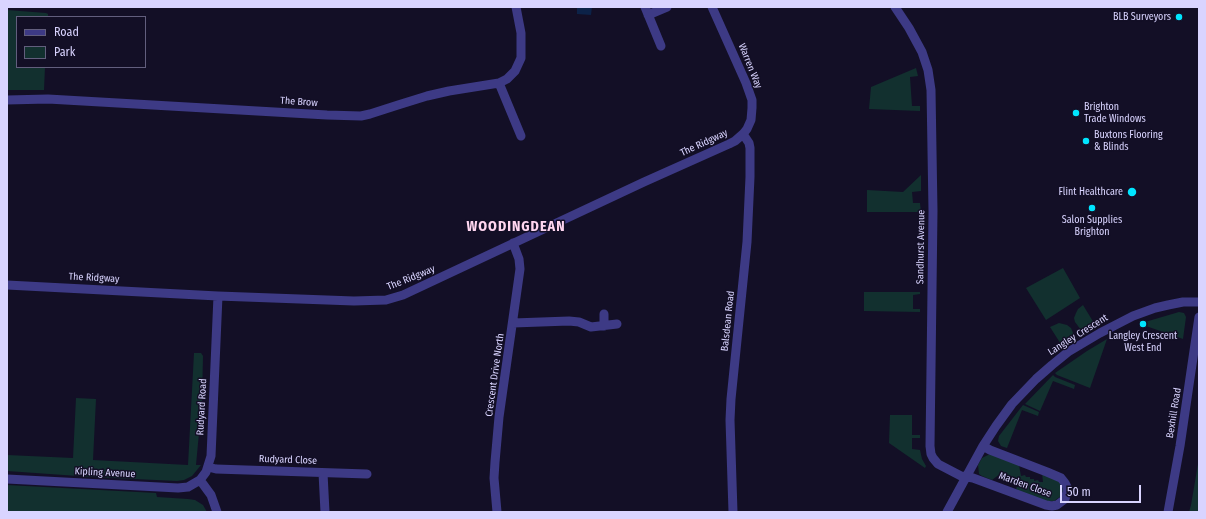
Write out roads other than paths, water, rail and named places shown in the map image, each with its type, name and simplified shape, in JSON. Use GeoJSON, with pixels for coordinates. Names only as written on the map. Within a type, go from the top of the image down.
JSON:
{"type":"FeatureCollection","features":[{"type":"Feature","properties":{"kind":"street"},"geometry":{"type":"LineString","coordinates":[[516,7],[521,34],[521,58],[513,74],[499,84],[522,136]]}},
{"type":"Feature","properties":{"kind":"street"},"geometry":{"type":"LineString","coordinates":[[661,46],[646,11],[667,7]]}},
{"type":"Feature","properties":{"kind":"street","name":"Warren Way"},"geometry":{"type":"LineString","coordinates":[[712,7],[751,96],[751,120],[743,134]]}},
{"type":"Feature","properties":{"kind":"street","name":"Sandhurst Avenue"},"geometry":{"type":"LineString","coordinates":[[895,7],[910,28],[922,52],[928,70],[931,90],[933,211],[930,451],[938,464],[960,476],[965,477]]}},
{"type":"Feature","properties":{"kind":"street","name":"The Brow"},"geometry":{"type":"LineString","coordinates":[[7,100],[48,99],[361,116],[427,96],[460,89],[499,84]]}},
{"type":"Feature","properties":{"kind":"street","name":"The Ridgway"},"geometry":{"type":"LineString","coordinates":[[7,285],[218,296],[359,301],[394,298],[729,144],[743,134]]}},
{"type":"Feature","properties":{"kind":"street","name":"Balsdean Road"},"geometry":{"type":"LineString","coordinates":[[733,512],[730,420],[731,399],[747,242],[750,178],[750,148],[749,143],[743,134]]}},
{"type":"Feature","properties":{"kind":"street","name":"Crescent Drive North"},"geometry":{"type":"LineString","coordinates":[[497,512],[494,462],[520,269],[519,258],[513,243]]}},
{"type":"Feature","properties":{"kind":"street","name":"Rudyard Road"},"geometry":{"type":"LineString","coordinates":[[200,480],[208,467],[211,449],[218,296]]}},
{"type":"Feature","properties":{"kind":"street","name":"Langley Crescent"},"geometry":{"type":"LineString","coordinates":[[947,512],[983,446],[1012,404],[1036,379],[1068,352],[1133,316],[1168,305],[1183,302],[1199,302]]}},
{"type":"Feature","properties":{"kind":"street"},"geometry":{"type":"LineString","coordinates":[[604,314],[604,326]]}},
{"type":"Feature","properties":{"kind":"street","name":"Bexhill Road"},"geometry":{"type":"LineString","coordinates":[[1168,512],[1180,446],[1199,317]]}},
{"type":"Feature","properties":{"kind":"street"},"geometry":{"type":"LineString","coordinates":[[513,323],[569,321],[579,322],[591,327],[618,324]]}},
{"type":"Feature","properties":{"kind":"street","name":"Marden Close"},"geometry":{"type":"LineString","coordinates":[[965,477],[973,478],[1049,506],[1060,504],[1066,497],[1067,492],[1064,481],[1058,477],[983,446]]}},
{"type":"Feature","properties":{"kind":"street","name":"Rudyard Close"},"geometry":{"type":"LineString","coordinates":[[208,467],[216,469],[367,474]]}},
{"type":"Feature","properties":{"kind":"street"},"geometry":{"type":"LineString","coordinates":[[324,473],[325,512]]}},
{"type":"Feature","properties":{"kind":"street","name":"Kipling Avenue"},"geometry":{"type":"LineString","coordinates":[[7,479],[178,488],[188,487],[200,480]]}},
{"type":"Feature","properties":{"kind":"street"},"geometry":{"type":"LineString","coordinates":[[200,480],[211,495],[217,512]]}},
{"type":"Feature","properties":{"kind":"water"},"geometry":{"type":"Polygon","coordinates":[[[577,7],[592,7],[591,15],[577,14],[577,7]]]}},
{"type":"Feature","properties":{"kind":"place","name":"BLB Surveyors"},"geometry":{"type":"Point","coordinates":[1179,17]}},
{"type":"Feature","properties":{"kind":"place","name":"Brighton Trade Windows"},"geometry":{"type":"Point","coordinates":[1076,113]}},
{"type":"Feature","properties":{"kind":"place","name":"Buxtons Flooring & Blinds"},"geometry":{"type":"Point","coordinates":[1086,141]}},
{"type":"Feature","properties":{"kind":"place","name":"Flint Healthcare"},"geometry":{"type":"Point","coordinates":[1132,192]}},
{"type":"Feature","properties":{"kind":"place","name":"Salon Supplies Brighton"},"geometry":{"type":"Point","coordinates":[1092,208]}},
{"type":"Feature","properties":{"kind":"place","name":"Langley Crescent West End"},"geometry":{"type":"Point","coordinates":[1143,324]}},
{"type":"Feature","properties":{"kind":"district","name":"WOODINGDEAN"},"geometry":{"type":"Point","coordinates":[516,227]}}]}
